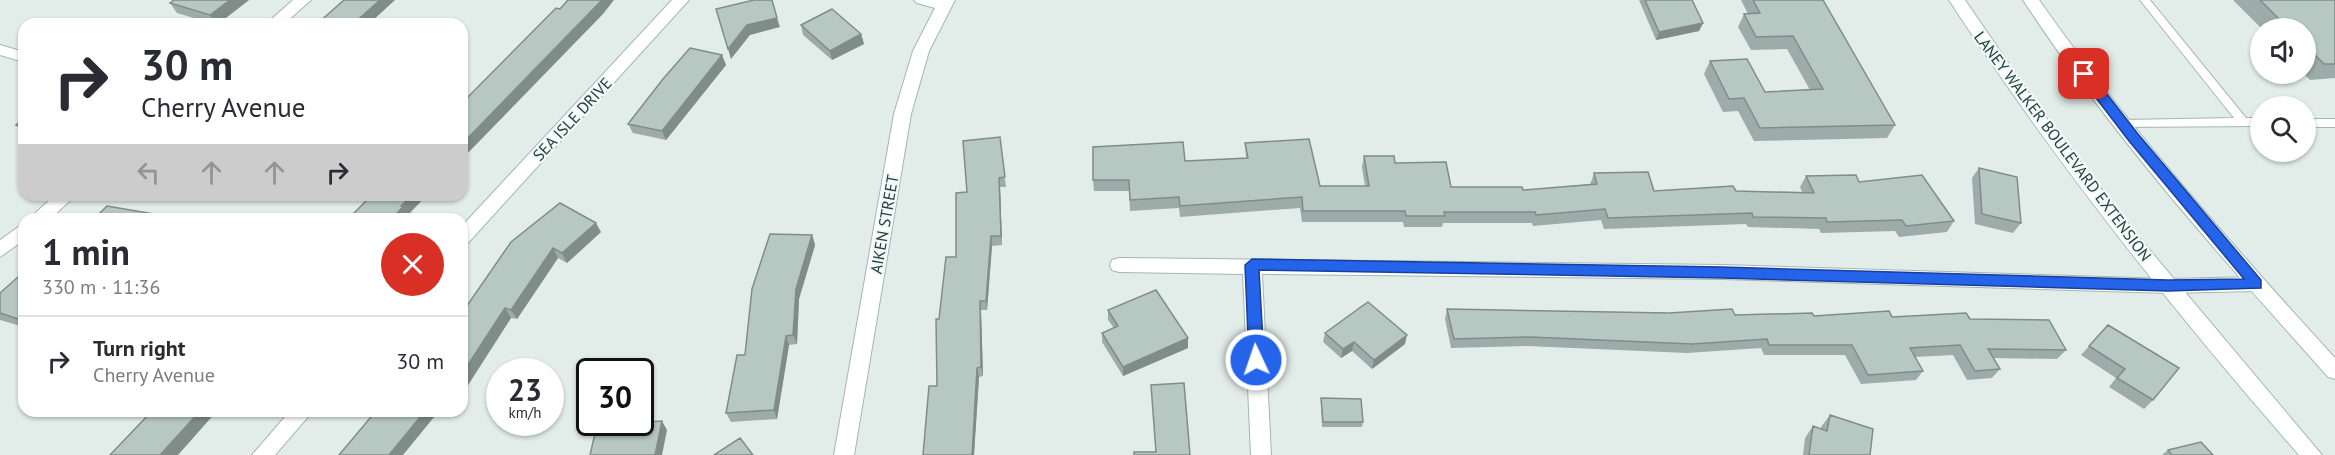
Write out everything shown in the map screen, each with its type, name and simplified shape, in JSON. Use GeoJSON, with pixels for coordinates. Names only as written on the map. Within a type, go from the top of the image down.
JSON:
{"type":"FeatureCollection","features":[{"type":"Feature","properties":{"kind":"street"},"geometry":{"type":"LineString","coordinates":[[281,18],[303,0]]}},
{"type":"Feature","properties":{"kind":"street","name":"SEA ISLE DRIVE"},"geometry":{"type":"LineString","coordinates":[[468,231],[681,0]]}},
{"type":"Feature","properties":{"kind":"street"},"geometry":{"type":"LineString","coordinates":[[922,0],[945,2]]}},
{"type":"Feature","properties":{"kind":"street","name":"LANEY WALKER BOULEVARD EXTENSION"},"geometry":{"type":"LineString","coordinates":[[1957,0],[1996,60],[2168,286],[2312,455]]}},
{"type":"Feature","properties":{"kind":"street"},"geometry":{"type":"LineString","coordinates":[[2031,0],[2059,41],[2123,124],[2256,284],[2335,371]]}},
{"type":"Feature","properties":{"kind":"street","name":"AIKEN STREET"},"geometry":{"type":"LineString","coordinates":[[844,455],[886,206],[911,83],[924,40],[945,2]]}},
{"type":"Feature","properties":{"kind":"street"},"geometry":{"type":"LineString","coordinates":[[0,50],[18,55]]}},
{"type":"Feature","properties":{"kind":"street"},"geometry":{"type":"LineString","coordinates":[[45,213],[60,201]]}},
{"type":"Feature","properties":{"kind":"street"},"geometry":{"type":"LineString","coordinates":[[0,250],[18,235]]}},
{"type":"Feature","properties":{"kind":"street"},"geometry":{"type":"LineString","coordinates":[[1119,265],[1722,272],[2168,286],[2256,284]]}},
{"type":"Feature","properties":{"kind":"street"},"geometry":{"type":"LineString","coordinates":[[1252,265],[1261,455]]}},
{"type":"Feature","properties":{"kind":"street"},"geometry":{"type":"LineString","coordinates":[[262,455],[297,417]]}},
{"type":"Feature","properties":{"kind":"lane"},"geometry":{"type":"LineString","coordinates":[[2145,0],[2243,122]]}},
{"type":"Feature","properties":{"kind":"lane"},"geometry":{"type":"LineString","coordinates":[[2123,124],[2250,122]]}},
{"type":"Feature","properties":{"kind":"lane"},"geometry":{"type":"LineString","coordinates":[[2316,123],[2335,123]]}},
{"type":"Feature","properties":{"kind":"building"},"geometry":{"type":"Polygon","coordinates":[[[174,0],[230,0],[210,15],[170,3],[174,0]]]}},
{"type":"Feature","properties":{"kind":"building"},"geometry":{"type":"Polygon","coordinates":[[[344,0],[380,0],[360,18],[324,18],[344,0]]]}},
{"type":"Feature","properties":{"kind":"building"},"geometry":{"type":"Polygon","coordinates":[[[568,0],[602,0],[468,138],[468,97],[556,8],[560,9],[568,0]]]}},
{"type":"Feature","properties":{"kind":"building"},"geometry":{"type":"Polygon","coordinates":[[[754,0],[772,0],[777,18],[747,25],[728,49],[716,9],[754,0]]]}},
{"type":"Feature","properties":{"kind":"building"},"geometry":{"type":"Polygon","coordinates":[[[1645,0],[1692,0],[1703,23],[1659,32],[1645,0]]]}},
{"type":"Feature","properties":{"kind":"building"},"geometry":{"type":"Polygon","coordinates":[[[1753,0],[1823,0],[1895,125],[1760,128],[1744,98],[1729,99],[1710,61],[1747,59],[1765,92],[1823,89],[1793,36],[1756,37],[1744,14],[1760,13],[1753,0]]]}},
{"type":"Feature","properties":{"kind":"building"},"geometry":{"type":"Polygon","coordinates":[[[2260,0],[2335,0],[2335,64],[2324,64],[2316,56],[2316,18],[2278,18],[2260,0]]]}},
{"type":"Feature","properties":{"kind":"building"},"geometry":{"type":"Polygon","coordinates":[[[832,9],[861,34],[830,51],[801,25],[832,9]]]}},
{"type":"Feature","properties":{"kind":"building"},"geometry":{"type":"Polygon","coordinates":[[[690,48],[722,55],[662,131],[628,124],[663,79],[690,48]]]}},
{"type":"Feature","properties":{"kind":"building"},"geometry":{"type":"Polygon","coordinates":[[[1000,137],[1005,177],[999,178],[1001,236],[991,236],[986,301],[980,301],[981,367],[977,368],[972,455],[923,455],[929,386],[937,386],[936,319],[939,319],[946,257],[956,257],[956,193],[967,192],[963,141],[1000,137]]]}},
{"type":"Feature","properties":{"kind":"building"},"geometry":{"type":"Polygon","coordinates":[[[1309,139],[1320,186],[1369,186],[1364,156],[1394,156],[1395,163],[1446,162],[1451,187],[1522,187],[1523,190],[1597,184],[1594,173],[1648,172],[1654,191],[1733,186],[1736,191],[1814,193],[1806,176],[1856,175],[1859,182],[1922,175],[1954,221],[1906,226],[1902,220],[1827,222],[1826,218],[1753,217],[1752,213],[1608,218],[1605,209],[1536,215],[1535,212],[1444,212],[1445,216],[1406,216],[1405,211],[1303,211],[1302,197],[1180,206],[1179,197],[1130,200],[1129,180],[1093,180],[1093,147],[1183,142],[1185,161],[1248,158],[1245,143],[1309,139]]]}},
{"type":"Feature","properties":{"kind":"building"},"geometry":{"type":"Polygon","coordinates":[[[1979,168],[2017,177],[2021,223],[1982,214],[1979,168]]]}},
{"type":"Feature","properties":{"kind":"building"},"geometry":{"type":"Polygon","coordinates":[[[366,201],[406,201],[397,213],[354,213],[366,201]]]}},
{"type":"Feature","properties":{"kind":"building"},"geometry":{"type":"Polygon","coordinates":[[[560,203],[596,223],[562,253],[553,248],[511,310],[505,308],[468,365],[468,304],[511,242],[560,203]]]}},
{"type":"Feature","properties":{"kind":"building"},"geometry":{"type":"Polygon","coordinates":[[[107,206],[148,213],[100,213],[107,206]]]}},
{"type":"Feature","properties":{"kind":"building"},"geometry":{"type":"Polygon","coordinates":[[[770,234],[812,235],[796,289],[793,335],[786,336],[774,410],[726,413],[737,355],[745,355],[752,289],[770,234]]]}},
{"type":"Feature","properties":{"kind":"building"},"geometry":{"type":"Polygon","coordinates":[[[18,277],[18,319],[0,313],[0,293],[18,277]]]}},
{"type":"Feature","properties":{"kind":"building"},"geometry":{"type":"Polygon","coordinates":[[[1156,290],[1188,338],[1123,367],[1102,333],[1118,326],[1108,310],[1156,290]]]}},
{"type":"Feature","properties":{"kind":"building"},"geometry":{"type":"Polygon","coordinates":[[[1368,302],[1407,335],[1374,360],[1354,342],[1343,349],[1325,333],[1368,302]]]}},
{"type":"Feature","properties":{"kind":"building"},"geometry":{"type":"Polygon","coordinates":[[[1447,309],[1669,313],[1732,309],[1735,315],[1812,313],[1814,316],[1889,311],[1892,317],[1966,313],[1970,319],[2049,320],[2066,350],[1988,349],[2000,369],[1975,371],[1960,345],[1910,348],[1923,371],[1868,375],[1852,345],[1769,345],[1767,339],[1692,344],[1530,337],[1454,339],[1447,309]]]}},
{"type":"Feature","properties":{"kind":"building"},"geometry":{"type":"Polygon","coordinates":[[[2108,325],[2179,368],[2153,400],[2117,378],[2125,369],[2089,346],[2108,325]]]}},
{"type":"Feature","properties":{"kind":"building"},"geometry":{"type":"Polygon","coordinates":[[[1184,383],[1190,455],[1134,455],[1134,452],[1156,452],[1151,385],[1184,383]]]}},
{"type":"Feature","properties":{"kind":"building"},"geometry":{"type":"Polygon","coordinates":[[[1321,398],[1361,399],[1363,422],[1323,422],[1321,398]]]}},
{"type":"Feature","properties":{"kind":"building"},"geometry":{"type":"Polygon","coordinates":[[[1830,415],[1873,429],[1870,455],[1809,455],[1813,426],[1827,431],[1830,415]]]}},
{"type":"Feature","properties":{"kind":"building"},"geometry":{"type":"Polygon","coordinates":[[[146,417],[195,417],[160,455],[110,455],[146,417]]]}},
{"type":"Feature","properties":{"kind":"building"},"geometry":{"type":"Polygon","coordinates":[[[371,417],[420,417],[389,455],[339,455],[371,417]]]}},
{"type":"Feature","properties":{"kind":"building"},"geometry":{"type":"Polygon","coordinates":[[[654,421],[662,421],[655,455],[590,455],[594,436],[654,436],[654,421]]]}},
{"type":"Feature","properties":{"kind":"building"},"geometry":{"type":"Polygon","coordinates":[[[740,438],[753,455],[714,455],[740,438]]]}},
{"type":"Feature","properties":{"kind":"building"},"geometry":{"type":"Polygon","coordinates":[[[2201,442],[2213,455],[2172,455],[2168,450],[2201,442]]]}},
{"type":"Feature","properties":{"kind":"route"},"geometry":{"type":"LineString","coordinates":[[1256,360],[1252,265],[1722,272],[2168,286],[2256,284],[2133,138],[2084,74]]}}]}
